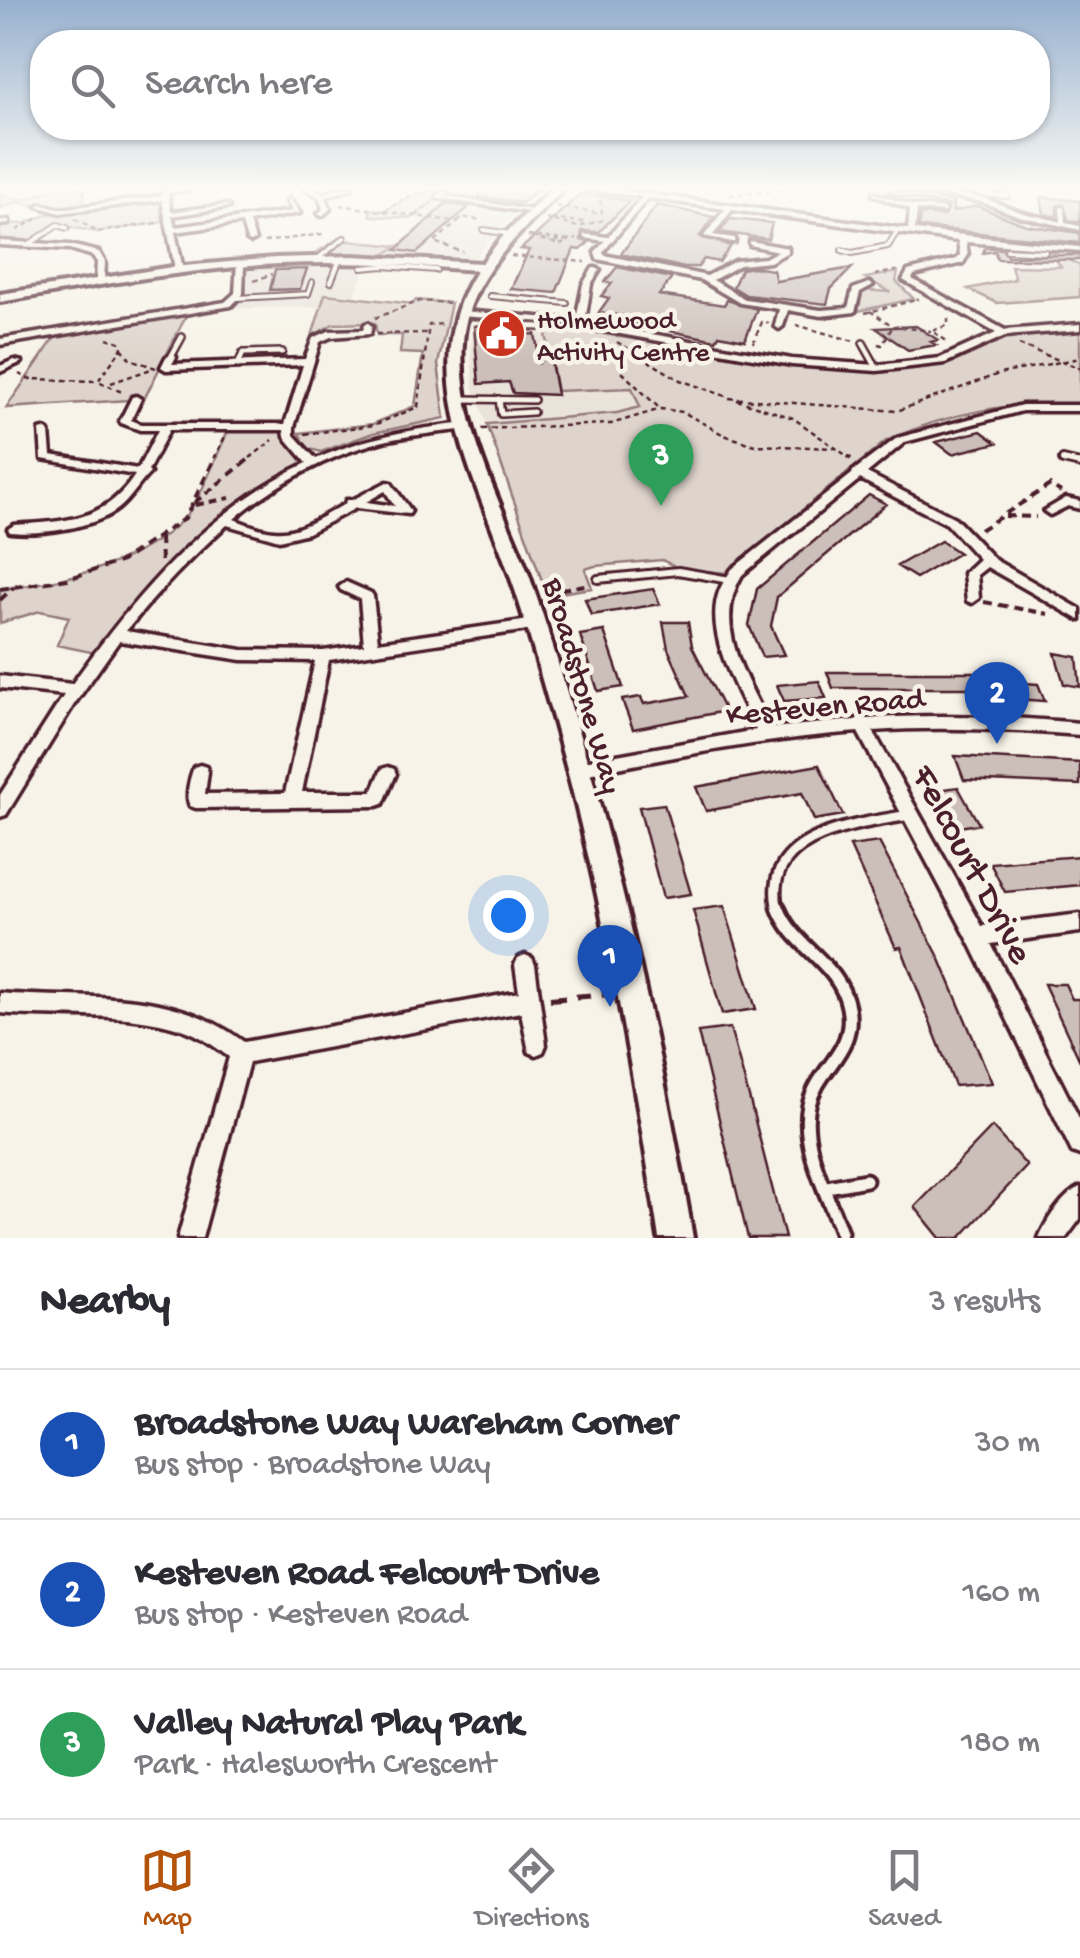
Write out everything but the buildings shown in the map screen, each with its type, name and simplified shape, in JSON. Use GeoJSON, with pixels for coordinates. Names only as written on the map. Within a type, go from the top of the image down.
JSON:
{"type":"FeatureCollection","features":[{"type":"Feature","properties":{"kind":"street"},"geometry":{"type":"LineString","coordinates":[[51,246],[96,254],[100,282]]}},
{"type":"Feature","properties":{"kind":"street"},"geometry":{"type":"LineString","coordinates":[[175,246],[179,269]]}},
{"type":"Feature","properties":{"kind":"street","name":"Broadstone Way"},"geometry":{"type":"LineString","coordinates":[[504,246],[487,262],[462,314],[456,352],[461,399],[467,428],[536,624],[578,768],[630,993],[676,1238]]}},
{"type":"Feature","properties":{"kind":"street"},"geometry":{"type":"LineString","coordinates":[[605,246],[599,254],[603,259],[708,279],[736,300],[784,308],[830,314],[852,310],[856,290],[869,284]]}},
{"type":"Feature","properties":{"kind":"street"},"geometry":{"type":"LineString","coordinates":[[708,279],[738,262],[767,260],[785,250],[766,246]]}},
{"type":"Feature","properties":{"kind":"street"},"geometry":{"type":"LineString","coordinates":[[963,246],[964,256],[960,261],[907,278],[930,296],[999,334]]}},
{"type":"Feature","properties":{"kind":"street"},"geometry":{"type":"LineString","coordinates":[[1009,246],[1080,249]]}},
{"type":"Feature","properties":{"kind":"street"},"geometry":{"type":"LineString","coordinates":[[1046,246],[1048,250]]}},
{"type":"Feature","properties":{"kind":"street"},"geometry":{"type":"LineString","coordinates":[[0,298],[179,269],[277,260],[487,262]]}},
{"type":"Feature","properties":{"kind":"street"},"geometry":{"type":"LineString","coordinates":[[0,342],[188,312],[236,298],[240,264]]}},
{"type":"Feature","properties":{"kind":"street"},"geometry":{"type":"LineString","coordinates":[[580,323],[586,284],[596,267]]}},
{"type":"Feature","properties":{"kind":"street"},"geometry":{"type":"LineString","coordinates":[[779,325],[784,308]]}},
{"type":"Feature","properties":{"kind":"street"},"geometry":{"type":"LineString","coordinates":[[462,314],[580,323],[737,353],[877,368],[931,364],[965,353],[999,334],[1080,327]]}},
{"type":"Feature","properties":{"kind":"street"},"geometry":{"type":"LineString","coordinates":[[289,431],[308,362],[321,336],[368,329]]}},
{"type":"Feature","properties":{"kind":"street"},"geometry":{"type":"LineString","coordinates":[[3,368],[17,362]]}},
{"type":"Feature","properties":{"kind":"street"},"geometry":{"type":"LineString","coordinates":[[164,364],[308,362]]}},
{"type":"Feature","properties":{"kind":"street"},"geometry":{"type":"LineString","coordinates":[[152,406],[134,403],[126,421],[164,428],[289,431]]}},
{"type":"Feature","properties":{"kind":"street"},"geometry":{"type":"LineString","coordinates":[[765,732],[724,634],[722,606],[730,580],[893,444],[920,433],[1030,407],[1080,408]]}},
{"type":"Feature","properties":{"kind":"street"},"geometry":{"type":"LineString","coordinates":[[14,529],[64,526],[104,514],[129,498],[164,428]]}},
{"type":"Feature","properties":{"kind":"street"},"geometry":{"type":"LineString","coordinates":[[0,810],[73,690],[162,577],[225,520],[264,490],[313,464],[386,437],[467,428]]}},
{"type":"Feature","properties":{"kind":"street"},"geometry":{"type":"LineString","coordinates":[[289,431],[313,464]]}},
{"type":"Feature","properties":{"kind":"street"},"geometry":{"type":"LineString","coordinates":[[44,432],[46,457],[144,473]]}},
{"type":"Feature","properties":{"kind":"street"},"geometry":{"type":"LineString","coordinates":[[861,470],[940,514],[968,537],[987,560],[1079,614]]}},
{"type":"Feature","properties":{"kind":"street"},"geometry":{"type":"LineString","coordinates":[[225,520],[276,536],[292,534],[350,502]]}},
{"type":"Feature","properties":{"kind":"street"},"geometry":{"type":"LineString","coordinates":[[1050,511],[1073,504]]}},
{"type":"Feature","properties":{"kind":"street"},"geometry":{"type":"LineString","coordinates":[[972,598],[970,573],[987,560]]}},
{"type":"Feature","properties":{"kind":"street"},"geometry":{"type":"LineString","coordinates":[[346,587],[366,596],[371,647]]}},
{"type":"Feature","properties":{"kind":"street"},"geometry":{"type":"LineString","coordinates":[[116,636],[242,655],[323,656],[536,624]]}},
{"type":"Feature","properties":{"kind":"street"},"geometry":{"type":"LineString","coordinates":[[292,801],[323,656]]}},
{"type":"Feature","properties":{"kind":"street"},"geometry":{"type":"LineString","coordinates":[[0,682],[73,690]]}},
{"type":"Feature","properties":{"kind":"street","name":"Kesteven Road"},"geometry":{"type":"LineString","coordinates":[[578,768],[765,732],[860,724],[957,722],[1080,729]]}},
{"type":"Feature","properties":{"kind":"street","name":"Felcourt Drive"},"geometry":{"type":"LineString","coordinates":[[860,724],[977,936],[1080,1144]]}},
{"type":"Feature","properties":{"kind":"street"},"geometry":{"type":"LineString","coordinates":[[200,772],[196,801],[377,799],[388,774]]}},
{"type":"Feature","properties":{"kind":"street"},"geometry":{"type":"LineString","coordinates":[[977,936],[1080,923]]}},
{"type":"Feature","properties":{"kind":"street"},"geometry":{"type":"LineString","coordinates":[[525,965],[536,1045]]}},
{"type":"Feature","properties":{"kind":"street"},"geometry":{"type":"LineString","coordinates":[[240,1053],[528,1001]]}},
{"type":"Feature","properties":{"kind":"street"},"geometry":{"type":"LineString","coordinates":[[0,1002],[148,1009],[215,1029],[240,1053]]}},
{"type":"Feature","properties":{"kind":"street"},"geometry":{"type":"LineString","coordinates":[[190,1238],[240,1053]]}},
{"type":"Feature","properties":{"kind":"street"},"geometry":{"type":"LineString","coordinates":[[1050,1238],[1080,1199]]}},
{"type":"Feature","properties":{"kind":"lane"},"geometry":{"type":"LineString","coordinates":[[317,259],[333,246]]}},
{"type":"Feature","properties":{"kind":"lane"},"geometry":{"type":"LineString","coordinates":[[870,246],[878,249]]}},
{"type":"Feature","properties":{"kind":"lane"},"geometry":{"type":"LineString","coordinates":[[842,250],[852,253],[885,246]]}},
{"type":"Feature","properties":{"kind":"lane"},"geometry":{"type":"LineString","coordinates":[[1007,250],[1025,248]]}},
{"type":"Feature","properties":{"kind":"lane"},"geometry":{"type":"LineString","coordinates":[[331,282],[340,259]]}},
{"type":"Feature","properties":{"kind":"lane"},"geometry":{"type":"LineString","coordinates":[[362,268],[387,263],[436,270]]}},
{"type":"Feature","properties":{"kind":"lane"},"geometry":{"type":"LineString","coordinates":[[236,298],[308,294],[312,282]]}},
{"type":"Feature","properties":{"kind":"lane"},"geometry":{"type":"LineString","coordinates":[[490,296],[568,304]]}},
{"type":"Feature","properties":{"kind":"lane"},"geometry":{"type":"LineString","coordinates":[[524,316],[530,300]]}},
{"type":"Feature","properties":{"kind":"lane"},"geometry":{"type":"LineString","coordinates":[[487,325],[540,322],[542,340]]}},
{"type":"Feature","properties":{"kind":"lane"},"geometry":{"type":"LineString","coordinates":[[164,364],[182,337]]}},
{"type":"Feature","properties":{"kind":"lane"},"geometry":{"type":"LineString","coordinates":[[864,342],[877,368]]}},
{"type":"Feature","properties":{"kind":"lane"},"geometry":{"type":"LineString","coordinates":[[238,365],[244,353],[282,352]]}},
{"type":"Feature","properties":{"kind":"lane"},"geometry":{"type":"LineString","coordinates":[[461,399],[534,400]]}},
{"type":"Feature","properties":{"kind":"lane"},"geometry":{"type":"LineString","coordinates":[[499,399],[501,414],[532,412]]}},
{"type":"Feature","properties":{"kind":"lane"},"geometry":{"type":"LineString","coordinates":[[1063,460],[1080,464]]}},
{"type":"Feature","properties":{"kind":"lane"},"geometry":{"type":"LineString","coordinates":[[598,579],[678,571],[730,580]]}},
{"type":"Feature","properties":{"kind":"lane"},"geometry":{"type":"LineString","coordinates":[[841,1232],[810,1132],[808,1108],[849,1040],[849,1005],[834,971],[786,925],[775,888],[787,860],[809,839],[910,815]]}},
{"type":"Feature","properties":{"kind":"lane"},"geometry":{"type":"LineString","coordinates":[[827,1187],[866,1180]]}},
{"type":"Feature","properties":{"kind":"path"},"geometry":{"type":"LineString","coordinates":[[444,246],[487,262],[596,267]]}},
{"type":"Feature","properties":{"kind":"path"},"geometry":{"type":"LineString","coordinates":[[239,282],[266,280],[277,260]]}},
{"type":"Feature","properties":{"kind":"path"},"geometry":{"type":"LineString","coordinates":[[852,310],[860,314],[930,296]]}},
{"type":"Feature","properties":{"kind":"path"},"geometry":{"type":"LineString","coordinates":[[427,333],[368,329],[362,323],[420,301],[462,314]]}},
{"type":"Feature","properties":{"kind":"path"},"geometry":{"type":"LineString","coordinates":[[870,311],[893,326],[932,331],[965,353]]}},
{"type":"Feature","properties":{"kind":"path"},"geometry":{"type":"LineString","coordinates":[[190,506],[289,431],[374,425],[418,406],[429,324],[462,314]]}},
{"type":"Feature","properties":{"kind":"path"},"geometry":{"type":"LineString","coordinates":[[932,331],[965,314]]}},
{"type":"Feature","properties":{"kind":"path"},"geometry":{"type":"LineString","coordinates":[[737,353],[754,342],[762,322],[779,325]]}},
{"type":"Feature","properties":{"kind":"path"},"geometry":{"type":"LineString","coordinates":[[796,325],[845,341],[882,345],[893,326]]}},
{"type":"Feature","properties":{"kind":"path"},"geometry":{"type":"LineString","coordinates":[[603,328],[623,348],[680,380],[793,418],[861,470]]}},
{"type":"Feature","properties":{"kind":"path"},"geometry":{"type":"LineString","coordinates":[[999,334],[1057,362],[1080,368]]}},
{"type":"Feature","properties":{"kind":"path"},"geometry":{"type":"LineString","coordinates":[[104,337],[120,342],[130,359],[164,364]]}},
{"type":"Feature","properties":{"kind":"path"},"geometry":{"type":"LineString","coordinates":[[98,381],[122,348]]}},
{"type":"Feature","properties":{"kind":"path"},"geometry":{"type":"LineString","coordinates":[[623,348],[617,356],[621,371],[660,410]]}},
{"type":"Feature","properties":{"kind":"path"},"geometry":{"type":"LineString","coordinates":[[729,398],[865,412],[897,411],[999,374],[1080,358]]}},
{"type":"Feature","properties":{"kind":"path"},"geometry":{"type":"LineString","coordinates":[[108,384],[164,364]]}},
{"type":"Feature","properties":{"kind":"path"},"geometry":{"type":"LineString","coordinates":[[3,368],[29,379],[98,381],[134,403]]}},
{"type":"Feature","properties":{"kind":"path"},"geometry":{"type":"LineString","coordinates":[[467,428],[611,424],[660,410],[682,412],[724,435],[755,445],[835,448]]}},
{"type":"Feature","properties":{"kind":"path"},"geometry":{"type":"LineString","coordinates":[[0,589],[68,580],[122,561],[185,518],[229,429]]}},
{"type":"Feature","properties":{"kind":"path"},"geometry":{"type":"LineString","coordinates":[[968,537],[1050,486],[1068,495],[1073,504]]}},
{"type":"Feature","properties":{"kind":"path"},"geometry":{"type":"LineString","coordinates":[[190,506],[264,490]]}},
{"type":"Feature","properties":{"kind":"path"},"geometry":{"type":"LineString","coordinates":[[160,535],[162,577]]}},
{"type":"Feature","properties":{"kind":"path"},"geometry":{"type":"LineString","coordinates":[[526,595],[598,579]]}},
{"type":"Feature","properties":{"kind":"path"},"geometry":{"type":"LineString","coordinates":[[0,600],[14,588]]}},
{"type":"Feature","properties":{"kind":"path"},"geometry":{"type":"LineString","coordinates":[[972,598],[1006,608],[1079,614]]}},
{"type":"Feature","properties":{"kind":"path"},"geometry":{"type":"LineString","coordinates":[[528,1001],[630,993]]}},
{"type":"Feature","properties":{"kind":"shaded area"},"geometry":{"type":"Polygon","coordinates":[[[327,246],[396,246],[380,259],[305,260],[327,246]]]}},
{"type":"Feature","properties":{"kind":"shaded area"},"geometry":{"type":"Polygon","coordinates":[[[396,246],[485,246],[474,258],[385,255],[396,246]]]}},
{"type":"Feature","properties":{"kind":"shaded area"},"geometry":{"type":"Polygon","coordinates":[[[1049,250],[1080,266],[1080,297],[997,303],[968,289],[1015,279],[1011,266],[1061,267],[1049,250]]]}},
{"type":"Feature","properties":{"kind":"shaded area"},"geometry":{"type":"Polygon","coordinates":[[[368,259],[354,297],[325,294],[321,307],[206,309],[237,298],[240,264],[368,259]]]}},
{"type":"Feature","properties":{"kind":"shaded area"},"geometry":{"type":"Polygon","coordinates":[[[898,272],[896,281],[914,299],[858,311],[863,290],[890,292],[865,278],[898,272]]]}},
{"type":"Feature","properties":{"kind":"shaded area"},"geometry":{"type":"Polygon","coordinates":[[[325,294],[413,304],[416,300],[451,303],[438,364],[445,418],[373,433],[321,452],[307,448],[299,433],[373,424],[415,406],[423,354],[400,353],[402,335],[377,335],[375,323],[333,324],[312,336],[325,294]]]}},
{"type":"Feature","properties":{"kind":"shaded area"},"geometry":{"type":"Polygon","coordinates":[[[188,312],[144,399],[6,408],[58,333],[188,312]]]}},
{"type":"Feature","properties":{"kind":"shaded area"},"geometry":{"type":"Polygon","coordinates":[[[492,319],[544,324],[557,391],[632,388],[640,407],[617,413],[487,424],[473,386],[471,347],[473,324],[492,319]]]}},
{"type":"Feature","properties":{"kind":"shaded area"},"geometry":{"type":"Polygon","coordinates":[[[544,324],[742,357],[876,372],[954,362],[1015,334],[1080,331],[1080,405],[1032,404],[981,411],[932,423],[886,441],[726,573],[678,568],[662,560],[595,566],[585,569],[592,588],[547,595],[487,424],[617,413],[640,407],[632,388],[557,391],[544,324]]]}},
{"type":"Feature","properties":{"kind":"shaded area"},"geometry":{"type":"Polygon","coordinates":[[[289,427],[313,463],[264,491],[204,536],[100,654],[57,645],[69,617],[40,611],[0,623],[0,589],[48,582],[98,568],[146,548],[166,534],[197,500],[229,429],[289,427]]]}},
{"type":"Feature","properties":{"kind":"place","name":"Holmewood Activity Centre"},"geometry":{"type":"Point","coordinates":[502,334]}},
{"type":"Feature","properties":{"kind":"place","name":"Valley Natural Play Park"},"geometry":{"type":"Point","coordinates":[661,506]}},
{"type":"Feature","properties":{"kind":"place","name":"Kesteven Road Felcourt Drive"},"geometry":{"type":"Point","coordinates":[997,744]}},
{"type":"Feature","properties":{"kind":"place","name":"Broadstone Way Wareham Corner"},"geometry":{"type":"Point","coordinates":[610,1007]}}]}
